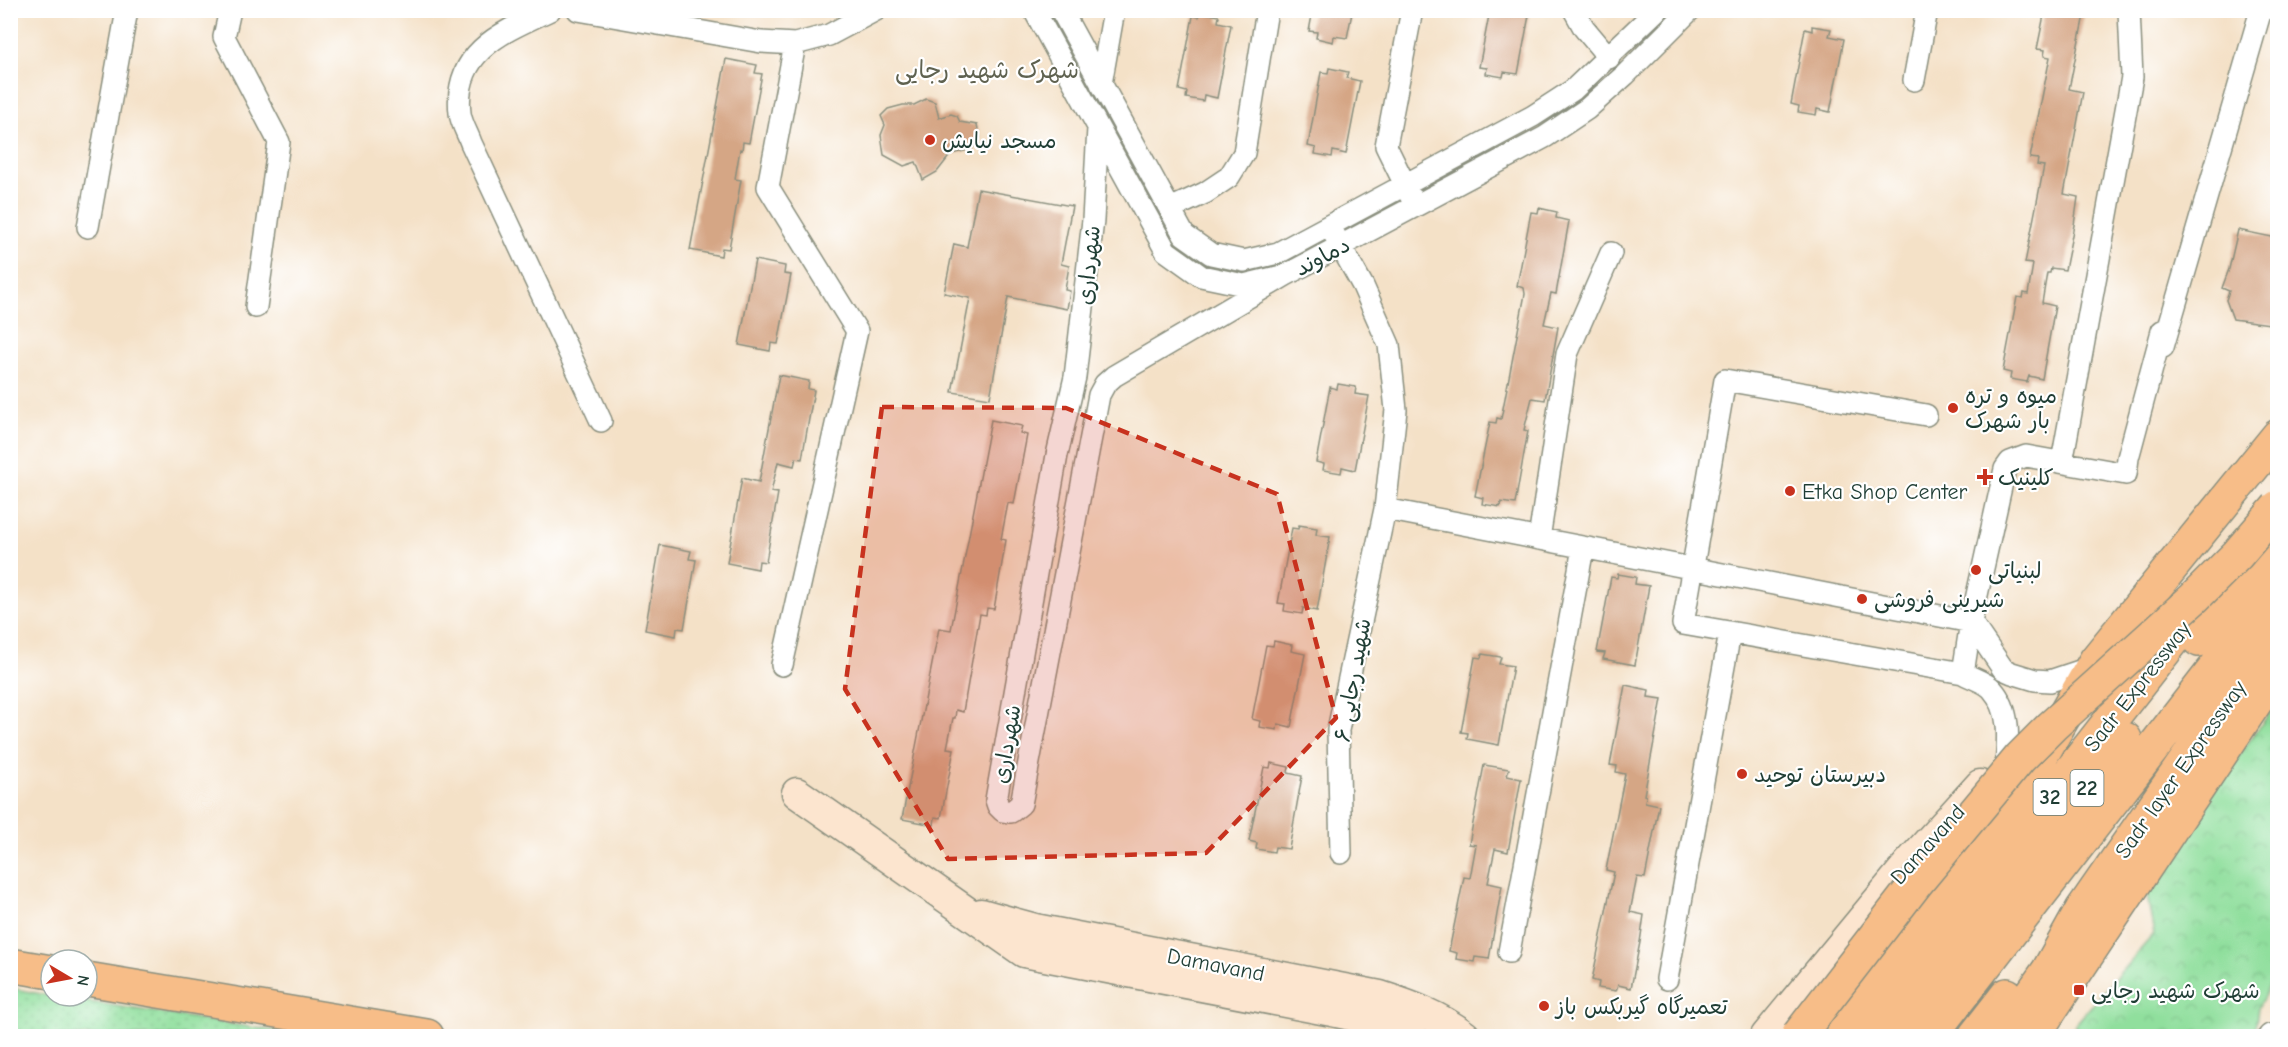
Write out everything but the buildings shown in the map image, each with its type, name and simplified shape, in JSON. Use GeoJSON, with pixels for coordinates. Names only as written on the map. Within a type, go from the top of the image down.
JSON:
{"type":"FeatureCollection","features":[{"type":"Feature","properties":{"kind":"highway"},"geometry":{"type":"LineString","coordinates":[[1830,1036],[2040,758],[2092,664],[2277,436]]}},
{"type":"Feature","properties":{"kind":"highway"},"geometry":{"type":"LineString","coordinates":[[1798,1036],[1924,873],[2020,758],[2052,726],[2194,598],[2237,555],[2277,506]]}},
{"type":"Feature","properties":{"kind":"highway","name":"Sadr Expressway"},"geometry":{"type":"LineString","coordinates":[[1863,1036],[2277,506]]}},
{"type":"Feature","properties":{"kind":"highway","name":"22"},"geometry":{"type":"LineString","coordinates":[[1893,1036],[2086,790],[2277,536]]}},
{"type":"Feature","properties":{"kind":"highway","name":"32"},"geometry":{"type":"LineString","coordinates":[[1930,1036],[2277,587]]}},
{"type":"Feature","properties":{"kind":"highway","name":"Sadr layer Expressway"},"geometry":{"type":"LineString","coordinates":[[2082,910],[2277,628]]}},
{"type":"Feature","properties":{"kind":"highway"},"geometry":{"type":"LineString","coordinates":[[2033,1036],[2277,668]]}},
{"type":"Feature","properties":{"kind":"highway"},"geometry":{"type":"LineString","coordinates":[[1974,1036],[2036,958],[2082,910]]}},
{"type":"Feature","properties":{"kind":"highway"},"geometry":{"type":"LineString","coordinates":[[2002,1036],[2048,971],[2082,910]]}},
{"type":"Feature","properties":{"kind":"highway"},"geometry":{"type":"LineString","coordinates":[[10,965],[39,970]]}},
{"type":"Feature","properties":{"kind":"highway"},"geometry":{"type":"LineString","coordinates":[[99,981],[427,1036]]}},
{"type":"Feature","properties":{"kind":"main road","name":"Damavand"},"geometry":{"type":"LineString","coordinates":[[1766,1036],[1909,862],[1947,819],[2054,710],[2092,664]]}},
{"type":"Feature","properties":{"kind":"main road","name":"Damavand"},"geometry":{"type":"LineString","coordinates":[[797,793],[1024,952],[1332,1011],[1379,1022],[1412,1036]]}},
{"type":"Feature","properties":{"kind":"main road","name":"Damavand"},"geometry":{"type":"LineString","coordinates":[[961,909],[1035,929],[1380,996],[1415,1007],[1439,1018],[1465,1036]]}},
{"type":"Feature","properties":{"kind":"street"},"geometry":{"type":"LineString","coordinates":[[88,227],[127,10]]}},
{"type":"Feature","properties":{"kind":"street"},"geometry":{"type":"LineString","coordinates":[[230,10],[224,38],[279,142],[256,307]]}},
{"type":"Feature","properties":{"kind":"street"},"geometry":{"type":"LineString","coordinates":[[550,10],[498,35],[475,55],[461,83],[460,114],[471,143],[601,421]]}},
{"type":"Feature","properties":{"kind":"street"},"geometry":{"type":"LineString","coordinates":[[578,10],[634,15],[761,42],[795,44],[829,35],[876,10]]}},
{"type":"Feature","properties":{"kind":"street","name":"دماوند"},"geometry":{"type":"LineString","coordinates":[[1034,10],[1166,251],[1201,276],[1244,285],[1286,275],[1545,137],[1587,109],[1625,75],[1690,10]]}},
{"type":"Feature","properties":{"kind":"street","name":"دماوند"},"geometry":{"type":"LineString","coordinates":[[1061,10],[1184,235],[1211,254],[1244,261],[1278,253],[1533,116],[1573,90],[1658,10]]}},
{"type":"Feature","properties":{"kind":"street"},"geometry":{"type":"LineString","coordinates":[[1101,84],[1114,10]]}},
{"type":"Feature","properties":{"kind":"street"},"geometry":{"type":"LineString","coordinates":[[1170,209],[1205,194],[1229,177],[1244,153],[1267,10]]}},
{"type":"Feature","properties":{"kind":"street"},"geometry":{"type":"LineString","coordinates":[[1412,10],[1386,146],[1416,206]]}},
{"type":"Feature","properties":{"kind":"street"},"geometry":{"type":"LineString","coordinates":[[1574,10],[1584,28],[1609,58]]}},
{"type":"Feature","properties":{"kind":"street"},"geometry":{"type":"LineString","coordinates":[[1914,80],[1927,10]]}},
{"type":"Feature","properties":{"kind":"street"},"geometry":{"type":"LineString","coordinates":[[2062,462],[2132,77],[2129,10]]}},
{"type":"Feature","properties":{"kind":"street"},"geometry":{"type":"LineString","coordinates":[[2126,474],[2261,10]]}},
{"type":"Feature","properties":{"kind":"street"},"geometry":{"type":"LineString","coordinates":[[782,665],[857,332],[768,187],[795,44]]}},
{"type":"Feature","properties":{"kind":"street","name":"شهرداری"},"geometry":{"type":"LineString","coordinates":[[1098,128],[1093,220],[1075,377],[1057,456],[996,800],[998,806],[1006,812],[1015,810],[1021,804],[1098,395],[1105,384]]}},
{"type":"Feature","properties":{"kind":"street","name":"شهید رجایی ۶"},"geometry":{"type":"LineString","coordinates":[[1329,226],[1363,286],[1389,345],[1396,410],[1386,509],[1338,730],[1341,853]]}},
{"type":"Feature","properties":{"kind":"street"},"geometry":{"type":"LineString","coordinates":[[1539,539],[1568,354],[1611,254]]}},
{"type":"Feature","properties":{"kind":"street"},"geometry":{"type":"LineString","coordinates":[[1075,377],[1105,384],[1114,376],[1286,275]]}},
{"type":"Feature","properties":{"kind":"street"},"geometry":{"type":"LineString","coordinates":[[2126,474],[2128,458],[2162,331]]}},
{"type":"Feature","properties":{"kind":"street"},"geometry":{"type":"LineString","coordinates":[[1926,415],[1725,380],[1683,624],[1963,674],[1992,688],[2003,709],[2008,726],[2003,807]]}},
{"type":"Feature","properties":{"kind":"street"},"geometry":{"type":"LineString","coordinates":[[1057,456],[1085,462]]}},
{"type":"Feature","properties":{"kind":"street"},"geometry":{"type":"LineString","coordinates":[[1963,674],[1971,622],[2004,469],[2010,462],[2026,456],[2126,474]]}},
{"type":"Feature","properties":{"kind":"street"},"geometry":{"type":"LineString","coordinates":[[1386,509],[1971,622],[2003,669],[2035,680],[2050,681],[2092,664]]}},
{"type":"Feature","properties":{"kind":"street"},"geometry":{"type":"LineString","coordinates":[[1509,952],[1583,548]]}},
{"type":"Feature","properties":{"kind":"street"},"geometry":{"type":"LineString","coordinates":[[1667,979],[1730,633]]}},
{"type":"Feature","properties":{"kind":"highlighted area"},"geometry":{"type":"Polygon","coordinates":[[[882,407],[1066,408],[1277,494],[1336,718],[1206,853],[948,859],[845,689],[882,407]]]}},
{"type":"Feature","properties":{"kind":"green space"},"geometry":{"type":"Polygon","coordinates":[[[2277,703],[2277,971],[2258,1008],[2254,1036],[2087,1036],[2074,1026],[2154,934],[2145,884],[2277,703]]]}},
{"type":"Feature","properties":{"kind":"green space"},"geometry":{"type":"Polygon","coordinates":[[[11,988],[39,994],[39,1008],[99,1008],[99,1003],[308,1036],[23,1036],[11,1034],[11,988]]]}},
{"type":"Feature","properties":{"kind":"place","name":"مسجد نیایش"},"geometry":{"type":"Point","coordinates":[930,140]}},
{"type":"Feature","properties":{"kind":"place","name":"میوه و تره بار شهرک"},"geometry":{"type":"Point","coordinates":[1953,408]}},
{"type":"Feature","properties":{"kind":"place","name":"کلینیک"},"geometry":{"type":"Point","coordinates":[1985,477]}},
{"type":"Feature","properties":{"kind":"place","name":"Etka Shop Center"},"geometry":{"type":"Point","coordinates":[1790,491]}},
{"type":"Feature","properties":{"kind":"place","name":"لبنیاتی"},"geometry":{"type":"Point","coordinates":[1976,570]}},
{"type":"Feature","properties":{"kind":"place","name":"شیرینی فروشی"},"geometry":{"type":"Point","coordinates":[1862,599]}},
{"type":"Feature","properties":{"kind":"place","name":"دبیرستان توحید"},"geometry":{"type":"Point","coordinates":[1742,774]}},
{"type":"Feature","properties":{"kind":"place","name":"شهرک شهید رجایی"},"geometry":{"type":"Point","coordinates":[2079,990]}},
{"type":"Feature","properties":{"kind":"place","name":"تعمیرگاه گیربکس باز"},"geometry":{"type":"Point","coordinates":[1544,1006]}},
{"type":"Feature","properties":{"kind":"district","name":"شهرک شهید رجایی"},"geometry":{"type":"Point","coordinates":[987,70]}}]}
